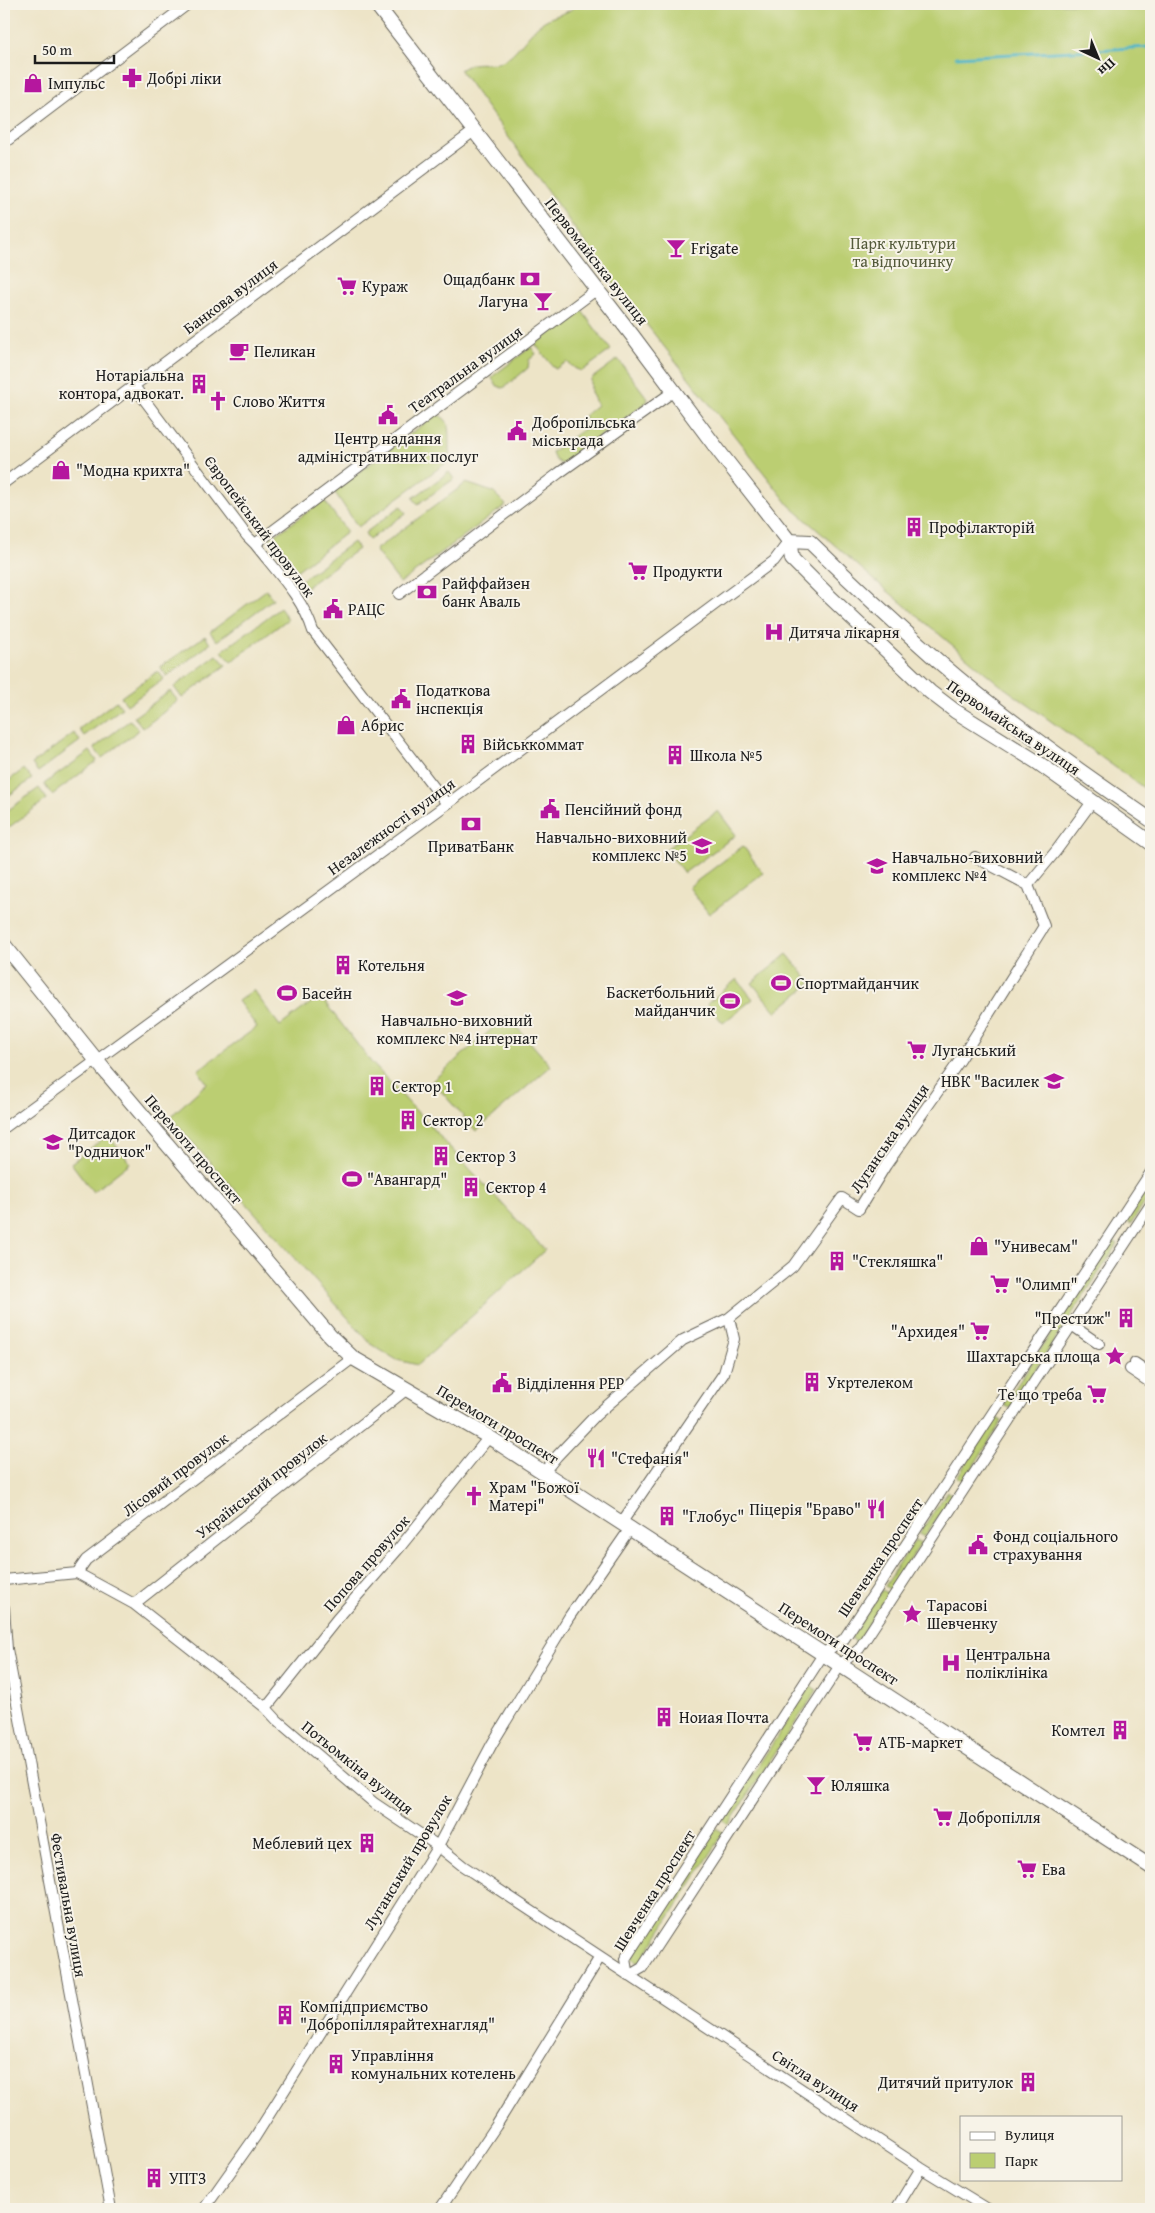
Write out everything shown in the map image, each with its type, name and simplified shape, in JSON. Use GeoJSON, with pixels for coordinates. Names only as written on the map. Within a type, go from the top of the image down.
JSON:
{"type":"FeatureCollection","features":[{"type":"Feature","properties":{"kind":"main road","name":"Первомайська вулиця"},"geometry":{"type":"LineString","coordinates":[[376,4],[789,541],[792,559],[930,692],[955,711],[1037,762],[1151,843]]}},
{"type":"Feature","properties":{"kind":"main road","name":"Первомайська вулиця"},"geometry":{"type":"LineString","coordinates":[[789,541],[810,542],[938,661],[976,692],[1067,762],[1151,820]]}},
{"type":"Feature","properties":{"kind":"main road","name":"Перемоги проспект"},"geometry":{"type":"LineString","coordinates":[[4,945],[96,1061],[330,1336],[353,1358],[489,1437],[544,1472],[1151,1866]]}},
{"type":"Feature","properties":{"kind":"street"},"geometry":{"type":"LineString","coordinates":[[4,143],[188,4]]}},
{"type":"Feature","properties":{"kind":"street","name":"Банкова вулиця"},"geometry":{"type":"LineString","coordinates":[[4,483],[474,131]]}},
{"type":"Feature","properties":{"kind":"street","name":"Театральна вулиця"},"geometry":{"type":"LineString","coordinates":[[255,544],[596,290]]}},
{"type":"Feature","properties":{"kind":"street","name":"Європейський провулок"},"geometry":{"type":"LineString","coordinates":[[134,386],[246,536],[255,544],[308,614],[313,630],[447,804]]}},
{"type":"Feature","properties":{"kind":"street"},"geometry":{"type":"LineString","coordinates":[[399,594],[560,473],[674,391]]}},
{"type":"Feature","properties":{"kind":"street","name":"Незалежності вулиця"},"geometry":{"type":"LineString","coordinates":[[4,1128],[447,804],[774,561],[789,541]]}},
{"type":"Feature","properties":{"kind":"street"},"geometry":{"type":"LineString","coordinates":[[975,857],[1028,885],[1092,802]]}},
{"type":"Feature","properties":{"kind":"street","name":"Луганська вулиця"},"geometry":{"type":"LineString","coordinates":[[544,1472],[595,1416],[683,1340],[729,1318],[793,1266],[842,1198],[859,1209],[886,1165],[960,1060],[1044,926],[1028,885]]}},
{"type":"Feature","properties":{"kind":"street","name":"Шевченка проспект"},"geometry":{"type":"LineString","coordinates":[[1151,1172],[844,1639],[824,1653],[626,1959],[628,1976],[642,1968],[841,1664],[859,1649],[964,1487],[1073,1326],[1151,1204]]}},
{"type":"Feature","properties":{"kind":"street"},"geometry":{"type":"LineString","coordinates":[[626,1525],[724,1373],[734,1339],[729,1318]]}},
{"type":"Feature","properties":{"kind":"street"},"geometry":{"type":"LineString","coordinates":[[1073,1326],[1099,1344]]}},
{"type":"Feature","properties":{"kind":"street","name":"Лісовий провулок"},"geometry":{"type":"LineString","coordinates":[[77,1573],[86,1560],[353,1358]]}},
{"type":"Feature","properties":{"kind":"street"},"geometry":{"type":"LineString","coordinates":[[1151,1374],[1132,1366],[1151,1383]]}},
{"type":"Feature","properties":{"kind":"street","name":"Український провулок"},"geometry":{"type":"LineString","coordinates":[[134,1604],[407,1389]]}},
{"type":"Feature","properties":{"kind":"street","name":"Попова провулок"},"geometry":{"type":"LineString","coordinates":[[266,1708],[337,1619],[400,1547],[489,1437]]}},
{"type":"Feature","properties":{"kind":"street","name":"Луганський провулок"},"geometry":{"type":"LineString","coordinates":[[204,2209],[255,2137],[438,1846],[492,1744],[626,1525]]}},
{"type":"Feature","properties":{"kind":"street"},"geometry":{"type":"LineString","coordinates":[[4,1580],[77,1573]]}},
{"type":"Feature","properties":{"kind":"street","name":"Потьомкіна вулиця"},"geometry":{"type":"LineString","coordinates":[[77,1573],[134,1604],[266,1708],[374,1803],[438,1846],[463,1866],[628,1976]]}},
{"type":"Feature","properties":{"kind":"street","name":"Фестивальна вулиця"},"geometry":{"type":"LineString","coordinates":[[4,1608],[5,1650],[111,2209]]}},
{"type":"Feature","properties":{"kind":"street"},"geometry":{"type":"LineString","coordinates":[[440,2209],[496,2126],[600,1957]]}},
{"type":"Feature","properties":{"kind":"street","name":"Світла вулиця"},"geometry":{"type":"LineString","coordinates":[[628,1976],[921,2168],[988,2209]]}},
{"type":"Feature","properties":{"kind":"street"},"geometry":{"type":"LineString","coordinates":[[896,2209],[921,2168]]}},
{"type":"Feature","properties":{"kind":"green space","name":"Парк культури та відпочинку"},"geometry":{"type":"Polygon","coordinates":[[[578,4],[1151,4],[1151,793],[999,684],[878,583],[790,506],[617,287],[460,70],[472,64],[494,63],[505,60],[544,21],[568,11],[578,4]]]}},
{"type":"Feature","properties":{"kind":"green space"},"geometry":{"type":"Polygon","coordinates":[[[582,311],[611,350],[582,371],[567,362],[555,369],[535,344],[582,311]]]}},
{"type":"Feature","properties":{"kind":"green space"},"geometry":{"type":"Polygon","coordinates":[[[531,347],[536,354],[529,360],[528,368],[505,387],[502,388],[496,385],[492,378],[493,376],[531,347]]]}},
{"type":"Feature","properties":{"kind":"green space"},"geometry":{"type":"Polygon","coordinates":[[[618,359],[648,399],[646,403],[562,464],[558,462],[552,452],[589,425],[584,416],[597,405],[591,392],[591,379],[618,359]]]}},
{"type":"Feature","properties":{"kind":"green space"},"geometry":{"type":"Polygon","coordinates":[[[437,414],[445,419],[448,425],[450,460],[358,527],[334,491],[437,414]]]}},
{"type":"Feature","properties":{"kind":"green space"},"geometry":{"type":"Polygon","coordinates":[[[449,472],[454,479],[418,504],[413,498],[449,472]]]}},
{"type":"Feature","properties":{"kind":"green space"},"geometry":{"type":"Polygon","coordinates":[[[466,483],[493,492],[506,505],[400,583],[375,550],[466,483]]]}},
{"type":"Feature","properties":{"kind":"green space"},"geometry":{"type":"Polygon","coordinates":[[[324,500],[347,532],[295,572],[270,539],[324,500]]]}},
{"type":"Feature","properties":{"kind":"green space"},"geometry":{"type":"Polygon","coordinates":[[[401,506],[406,513],[369,540],[365,533],[401,506]]]}},
{"type":"Feature","properties":{"kind":"green space"},"geometry":{"type":"Polygon","coordinates":[[[353,542],[358,549],[305,588],[300,581],[353,542]]]}},
{"type":"Feature","properties":{"kind":"green space"},"geometry":{"type":"Polygon","coordinates":[[[266,590],[273,599],[217,641],[210,632],[266,590]]]}},
{"type":"Feature","properties":{"kind":"green space"},"geometry":{"type":"Polygon","coordinates":[[[280,608],[288,619],[231,662],[222,651],[280,608]]]}},
{"type":"Feature","properties":{"kind":"green space"},"geometry":{"type":"Polygon","coordinates":[[[205,636],[210,644],[167,676],[160,667],[205,636]]]}},
{"type":"Feature","properties":{"kind":"green space"},"geometry":{"type":"Polygon","coordinates":[[[217,655],[226,665],[182,698],[174,687],[217,655]]]}},
{"type":"Feature","properties":{"kind":"green space"},"geometry":{"type":"Polygon","coordinates":[[[158,671],[164,679],[127,705],[121,697],[158,671]]]}},
{"type":"Feature","properties":{"kind":"green space"},"geometry":{"type":"Polygon","coordinates":[[[170,691],[178,701],[143,728],[134,717],[170,691]]]}},
{"type":"Feature","properties":{"kind":"green space"},"geometry":{"type":"Polygon","coordinates":[[[116,701],[122,708],[84,736],[79,729],[116,701]]]}},
{"type":"Feature","properties":{"kind":"green space"},"geometry":{"type":"Polygon","coordinates":[[[130,720],[139,730],[102,758],[94,748],[130,720]]]}},
{"type":"Feature","properties":{"kind":"green space"},"geometry":{"type":"Polygon","coordinates":[[[74,733],[80,741],[38,772],[32,764],[74,733]]]}},
{"type":"Feature","properties":{"kind":"green space"},"geometry":{"type":"Polygon","coordinates":[[[90,751],[97,761],[52,795],[44,784],[90,751]]]}},
{"type":"Feature","properties":{"kind":"green space"},"geometry":{"type":"Polygon","coordinates":[[[24,769],[32,779],[4,799],[4,784],[24,769]]]}},
{"type":"Feature","properties":{"kind":"green space"},"geometry":{"type":"Polygon","coordinates":[[[39,788],[47,799],[8,828],[4,822],[4,813],[39,788]]]}},
{"type":"Feature","properties":{"kind":"green space"},"geometry":{"type":"Polygon","coordinates":[[[718,811],[736,835],[684,873],[666,849],[718,811]]]}},
{"type":"Feature","properties":{"kind":"green space"},"geometry":{"type":"Polygon","coordinates":[[[743,846],[763,873],[709,914],[689,887],[743,846]]]}},
{"type":"Feature","properties":{"kind":"green space","name":"Спортмайданчик"},"geometry":{"type":"Polygon","coordinates":[[[787,954],[811,983],[776,1012],[752,983],[787,954]]]}},
{"type":"Feature","properties":{"kind":"green space","name":"Баскетбольний майданчик"},"geometry":{"type":"Polygon","coordinates":[[[737,979],[753,999],[723,1023],[707,1004],[737,979]]]}},
{"type":"Feature","properties":{"kind":"green space","name":"\"Авангард\""},"geometry":{"type":"Polygon","coordinates":[[[253,990],[280,1026],[320,996],[371,1062],[545,1250],[418,1365],[397,1360],[372,1345],[170,1117],[207,1083],[198,1070],[257,1027],[238,1001],[253,990]]]}},
{"type":"Feature","properties":{"kind":"green space"},"geometry":{"type":"Polygon","coordinates":[[[507,1016],[551,1066],[476,1131],[432,1081],[507,1016]]]}},
{"type":"Feature","properties":{"kind":"green space"},"geometry":{"type":"Polygon","coordinates":[[[108,1135],[130,1163],[93,1192],[71,1163],[108,1135]]]}},
{"type":"Feature","properties":{"kind":"green space"},"geometry":{"type":"Polygon","coordinates":[[[1151,1182],[1151,1193],[1131,1224],[1126,1221],[1151,1182]]]}},
{"type":"Feature","properties":{"kind":"green space"},"geometry":{"type":"Polygon","coordinates":[[[1112,1240],[1118,1244],[1010,1408],[1004,1405],[1112,1240]]]}},
{"type":"Feature","properties":{"kind":"green space"},"geometry":{"type":"Polygon","coordinates":[[[995,1417],[1002,1421],[964,1481],[957,1477],[995,1417]]]}},
{"type":"Feature","properties":{"kind":"green space"},"geometry":{"type":"Polygon","coordinates":[[[947,1492],[953,1495],[924,1537],[919,1534],[947,1492]]]}},
{"type":"Feature","properties":{"kind":"green space"},"geometry":{"type":"Polygon","coordinates":[[[915,1540],[921,1543],[891,1590],[885,1586],[915,1540]]]}},
{"type":"Feature","properties":{"kind":"green space"},"geometry":{"type":"Polygon","coordinates":[[[882,1590],[888,1594],[857,1642],[851,1638],[882,1590]]]}},
{"type":"Feature","properties":{"kind":"green space"},"geometry":{"type":"Polygon","coordinates":[[[810,1686],[817,1690],[729,1824],[723,1820],[810,1686]]]}},
{"type":"Feature","properties":{"kind":"green space"},"geometry":{"type":"Polygon","coordinates":[[[716,1828],[724,1833],[640,1963],[631,1958],[716,1828]]]}},
{"type":"Feature","properties":{"kind":"waterway"},"geometry":{"type":"LineString","coordinates":[[956,57],[1151,47]]}},
{"type":"Feature","properties":{"kind":"place","name":"Добрі ліки"},"geometry":{"type":"Point","coordinates":[132,78]}},
{"type":"Feature","properties":{"kind":"place","name":"Імпульс"},"geometry":{"type":"Point","coordinates":[33,83]}},
{"type":"Feature","properties":{"kind":"place","name":"Frigate"},"geometry":{"type":"Point","coordinates":[676,248]}},
{"type":"Feature","properties":{"kind":"place","name":"Ощадбанк"},"geometry":{"type":"Point","coordinates":[530,279]}},
{"type":"Feature","properties":{"kind":"place","name":"Кураж"},"geometry":{"type":"Point","coordinates":[347,286]}},
{"type":"Feature","properties":{"kind":"place","name":"Лагуна"},"geometry":{"type":"Point","coordinates":[543,301]}},
{"type":"Feature","properties":{"kind":"place","name":"Пеликан"},"geometry":{"type":"Point","coordinates":[239,351]}},
{"type":"Feature","properties":{"kind":"place","name":"Нотаріальна контора, адвокат."},"geometry":{"type":"Point","coordinates":[199,384]}},
{"type":"Feature","properties":{"kind":"place","name":"Слово Життя"},"geometry":{"type":"Point","coordinates":[218,401]}},
{"type":"Feature","properties":{"kind":"place","name":"Центр надання адміністративних послуг"},"geometry":{"type":"Point","coordinates":[388,415]}},
{"type":"Feature","properties":{"kind":"place","name":"Добропільська міськрада"},"geometry":{"type":"Point","coordinates":[517,431]}},
{"type":"Feature","properties":{"kind":"place","name":"\"Модна крихта\""},"geometry":{"type":"Point","coordinates":[61,470]}},
{"type":"Feature","properties":{"kind":"place","name":"Профілакторій"},"geometry":{"type":"Point","coordinates":[914,527]}},
{"type":"Feature","properties":{"kind":"place","name":"Продукти"},"geometry":{"type":"Point","coordinates":[638,571]}},
{"type":"Feature","properties":{"kind":"place","name":"Райффайзен банк Аваль"},"geometry":{"type":"Point","coordinates":[427,592]}},
{"type":"Feature","properties":{"kind":"place","name":"РАЦС"},"geometry":{"type":"Point","coordinates":[333,609]}},
{"type":"Feature","properties":{"kind":"place","name":"Дитяча лікарня"},"geometry":{"type":"Point","coordinates":[774,632]}},
{"type":"Feature","properties":{"kind":"place","name":"Податкова інспекція"},"geometry":{"type":"Point","coordinates":[401,699]}},
{"type":"Feature","properties":{"kind":"place","name":"Абрис"},"geometry":{"type":"Point","coordinates":[346,725]}},
{"type":"Feature","properties":{"kind":"place","name":"Військкоммат"},"geometry":{"type":"Point","coordinates":[468,744]}},
{"type":"Feature","properties":{"kind":"place","name":"Школа №5"},"geometry":{"type":"Point","coordinates":[675,755]}},
{"type":"Feature","properties":{"kind":"place","name":"Пенсійний фонд"},"geometry":{"type":"Point","coordinates":[550,809]}},
{"type":"Feature","properties":{"kind":"place","name":"ПриватБанк"},"geometry":{"type":"Point","coordinates":[471,824]}},
{"type":"Feature","properties":{"kind":"place","name":"Навчально-виховний комплекс №5"},"geometry":{"type":"Point","coordinates":[702,846]}},
{"type":"Feature","properties":{"kind":"place","name":"Навчально-виховний комплекс №4"},"geometry":{"type":"Point","coordinates":[877,866]}},
{"type":"Feature","properties":{"kind":"place","name":"Котельня"},"geometry":{"type":"Point","coordinates":[343,965]}},
{"type":"Feature","properties":{"kind":"place","name":"Спортмайданчик"},"geometry":{"type":"Point","coordinates":[781,983]}},
{"type":"Feature","properties":{"kind":"place","name":"Басейн"},"geometry":{"type":"Point","coordinates":[287,993]}},
{"type":"Feature","properties":{"kind":"place","name":"Навчально-виховний комплекс №4 інтернат"},"geometry":{"type":"Point","coordinates":[457,998]}},
{"type":"Feature","properties":{"kind":"place","name":"Баскетбольний майданчик"},"geometry":{"type":"Point","coordinates":[730,1001]}},
{"type":"Feature","properties":{"kind":"place","name":"Луганський"},"geometry":{"type":"Point","coordinates":[917,1050]}},
{"type":"Feature","properties":{"kind":"place","name":"НВК \"Василек"},"geometry":{"type":"Point","coordinates":[1054,1081]}},
{"type":"Feature","properties":{"kind":"place","name":"Сектор 1"},"geometry":{"type":"Point","coordinates":[377,1086]}},
{"type":"Feature","properties":{"kind":"place","name":"Сектор 2"},"geometry":{"type":"Point","coordinates":[408,1120]}},
{"type":"Feature","properties":{"kind":"place","name":"Дитсадок \"Родничок\""},"geometry":{"type":"Point","coordinates":[53,1142]}},
{"type":"Feature","properties":{"kind":"place","name":"Сектор 3"},"geometry":{"type":"Point","coordinates":[441,1156]}},
{"type":"Feature","properties":{"kind":"place","name":"\"Авангард\""},"geometry":{"type":"Point","coordinates":[352,1179]}},
{"type":"Feature","properties":{"kind":"place","name":"Сектор 4"},"geometry":{"type":"Point","coordinates":[471,1187]}},
{"type":"Feature","properties":{"kind":"place","name":"\"Унивесам\""},"geometry":{"type":"Point","coordinates":[979,1246]}},
{"type":"Feature","properties":{"kind":"place","name":"\"Стекляшка\""},"geometry":{"type":"Point","coordinates":[837,1261]}},
{"type":"Feature","properties":{"kind":"place","name":"\"Олимп\""},"geometry":{"type":"Point","coordinates":[1000,1284]}},
{"type":"Feature","properties":{"kind":"place","name":"\"Престиж\""},"geometry":{"type":"Point","coordinates":[1126,1318]}},
{"type":"Feature","properties":{"kind":"place","name":"\"Архидея\""},"geometry":{"type":"Point","coordinates":[980,1331]}},
{"type":"Feature","properties":{"kind":"place","name":"Шахтарська площа"},"geometry":{"type":"Point","coordinates":[1115,1356]}},
{"type":"Feature","properties":{"kind":"place","name":"Укртелеком"},"geometry":{"type":"Point","coordinates":[812,1382]}},
{"type":"Feature","properties":{"kind":"place","name":"Відділення РЕР"},"geometry":{"type":"Point","coordinates":[502,1383]}},
{"type":"Feature","properties":{"kind":"place","name":"Те що треба"},"geometry":{"type":"Point","coordinates":[1097,1394]}},
{"type":"Feature","properties":{"kind":"place","name":"\"Стефанія\""},"geometry":{"type":"Point","coordinates":[596,1458]}},
{"type":"Feature","properties":{"kind":"place","name":"Храм \"Божої Матері\""},"geometry":{"type":"Point","coordinates":[474,1496]}},
{"type":"Feature","properties":{"kind":"place","name":"Піцерія \"Браво\""},"geometry":{"type":"Point","coordinates":[876,1509]}},
{"type":"Feature","properties":{"kind":"place","name":"\"Глобус\""},"geometry":{"type":"Point","coordinates":[667,1516]}},
{"type":"Feature","properties":{"kind":"place","name":"Фонд соціального страхування"},"geometry":{"type":"Point","coordinates":[978,1545]}},
{"type":"Feature","properties":{"kind":"place","name":"Тарасові Шевченку"},"geometry":{"type":"Point","coordinates":[912,1614]}},
{"type":"Feature","properties":{"kind":"place","name":"Центральна поліклініка"},"geometry":{"type":"Point","coordinates":[951,1663]}},
{"type":"Feature","properties":{"kind":"place","name":"Ноиая Почта"},"geometry":{"type":"Point","coordinates":[664,1717]}},
{"type":"Feature","properties":{"kind":"place","name":"Комтел"},"geometry":{"type":"Point","coordinates":[1120,1730]}},
{"type":"Feature","properties":{"kind":"place","name":"АТБ-маркет"},"geometry":{"type":"Point","coordinates":[863,1742]}},
{"type":"Feature","properties":{"kind":"place","name":"Юляшка"},"geometry":{"type":"Point","coordinates":[816,1785]}},
{"type":"Feature","properties":{"kind":"place","name":"Добропілля"},"geometry":{"type":"Point","coordinates":[943,1817]}},
{"type":"Feature","properties":{"kind":"place","name":"Меблевий цех"},"geometry":{"type":"Point","coordinates":[367,1843]}},
{"type":"Feature","properties":{"kind":"place","name":"Ева"},"geometry":{"type":"Point","coordinates":[1027,1869]}},
{"type":"Feature","properties":{"kind":"place","name":"Компідприємство \"Добропіллярайтехнагляд\""},"geometry":{"type":"Point","coordinates":[285,2015]}},
{"type":"Feature","properties":{"kind":"place","name":"Управління комунальних котелень"},"geometry":{"type":"Point","coordinates":[336,2064]}},
{"type":"Feature","properties":{"kind":"place","name":"Дитячий притулок"},"geometry":{"type":"Point","coordinates":[1028,2082]}},
{"type":"Feature","properties":{"kind":"place","name":"УПТЗ"},"geometry":{"type":"Point","coordinates":[154,2178]}}]}
